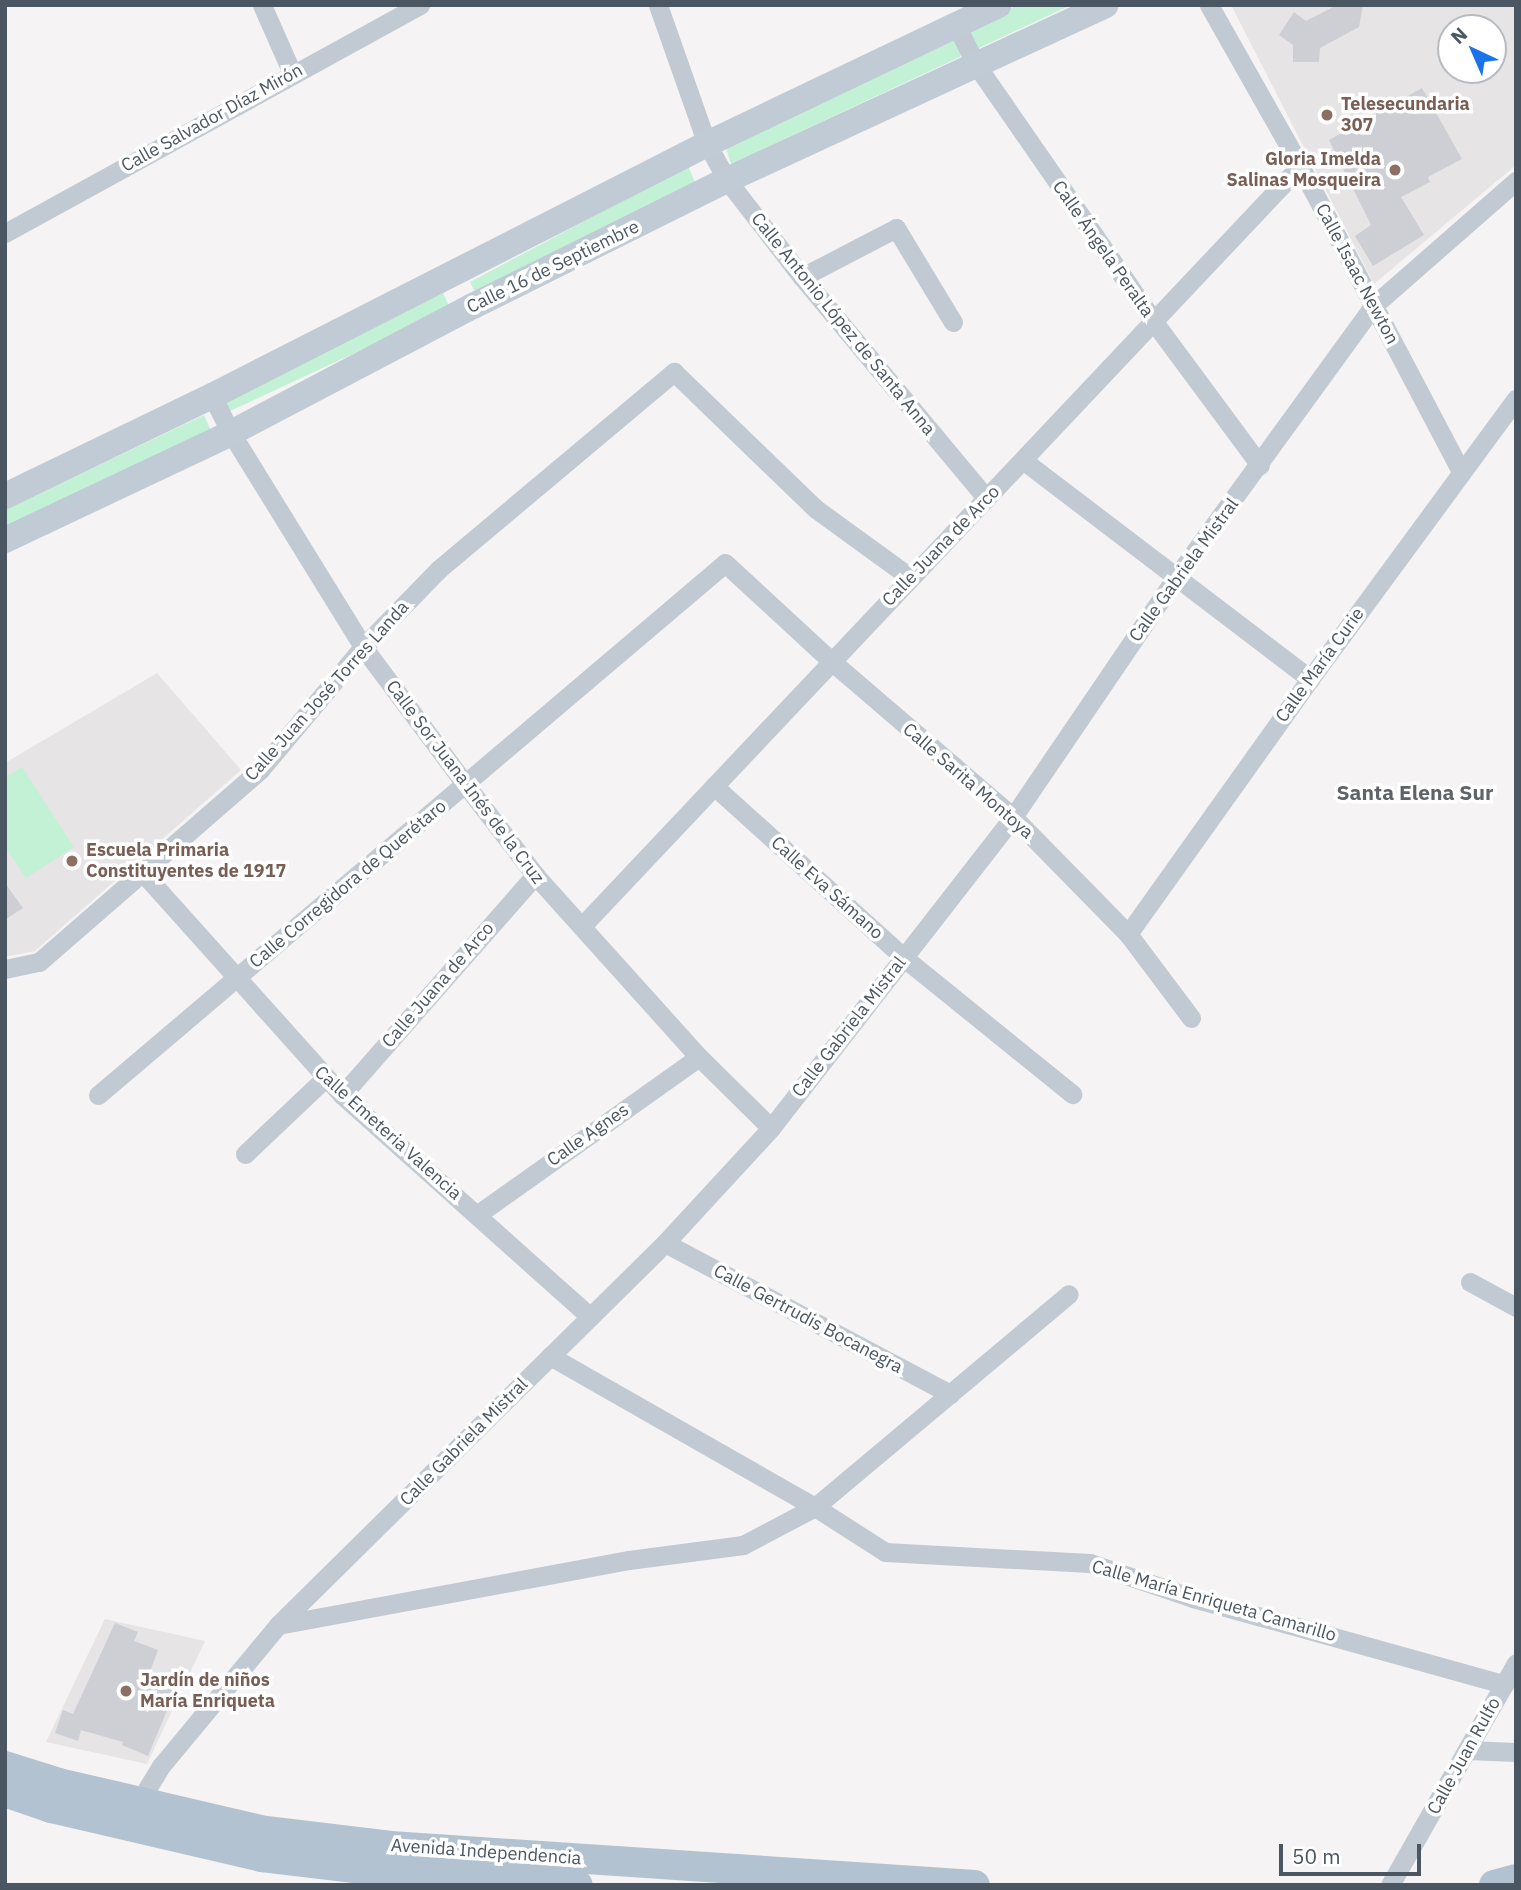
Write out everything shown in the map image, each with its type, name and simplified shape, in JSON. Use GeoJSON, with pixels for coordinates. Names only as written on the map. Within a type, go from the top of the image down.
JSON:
{"type":"FeatureCollection","features":[{"type":"Feature","properties":{"kind":"main road","name":"Avenida Independencia"},"geometry":{"type":"LineString","coordinates":[[5,1766],[59,1783],[136,1816],[288,1860],[388,1872],[578,1885]]}},
{"type":"Feature","properties":{"kind":"main road","name":"Avenida Independencia"},"geometry":{"type":"LineString","coordinates":[[5,1792],[51,1808],[391,1846],[975,1885]]}},
{"type":"Feature","properties":{"kind":"main road"},"geometry":{"type":"LineString","coordinates":[[1494,1885],[1516,1879]]}},
{"type":"Feature","properties":{"kind":"street"},"geometry":{"type":"LineString","coordinates":[[262,5],[292,73]]}},
{"type":"Feature","properties":{"kind":"street","name":"Calle Salvador Díaz Mirón"},"geometry":{"type":"LineString","coordinates":[[5,233],[420,5]]}},
{"type":"Feature","properties":{"kind":"street","name":"Calle Antonio López de Santa Anna"},"geometry":{"type":"LineString","coordinates":[[658,5],[707,144],[727,180],[802,277],[986,498]]}},
{"type":"Feature","properties":{"kind":"street"},"geometry":{"type":"LineString","coordinates":[[5,496],[212,396],[707,144],[999,5]]}},
{"type":"Feature","properties":{"kind":"street","name":"Calle 16 de Septiembre"},"geometry":{"type":"LineString","coordinates":[[5,540],[231,433],[473,306],[727,180],[1106,5]]}},
{"type":"Feature","properties":{"kind":"street","name":"Calle Isaac Newton"},"geometry":{"type":"LineString","coordinates":[[1209,5],[1300,166],[1461,472]]}},
{"type":"Feature","properties":{"kind":"street","name":"Calle Ángela Peralta"},"geometry":{"type":"LineString","coordinates":[[957,27],[977,66],[1154,322],[1260,465]]}},
{"type":"Feature","properties":{"kind":"street","name":"Calle Juana de Arco"},"geometry":{"type":"LineString","coordinates":[[582,926],[830,660],[1024,461],[1300,166]]}},
{"type":"Feature","properties":{"kind":"street","name":"Calle Gabriela Mistral"},"geometry":{"type":"LineString","coordinates":[[136,1816],[161,1766],[278,1625],[665,1243],[771,1128],[1013,817],[1177,576],[1373,306],[1516,181]]}},
{"type":"Feature","properties":{"kind":"street"},"geometry":{"type":"LineString","coordinates":[[802,277],[896,228],[953,322]]}},
{"type":"Feature","properties":{"kind":"street"},"geometry":{"type":"LineString","coordinates":[[456,270],[473,306]]}},
{"type":"Feature","properties":{"kind":"street","name":"Calle Juan José Torres Landa"},"geometry":{"type":"LineString","coordinates":[[5,969],[40,962],[260,770],[363,647],[439,569],[674,372],[816,509],[911,578]]}},
{"type":"Feature","properties":{"kind":"street","name":"Calle Sor Juana Inés de la Cruz"},"geometry":{"type":"LineString","coordinates":[[212,396],[231,433],[363,647],[465,784],[535,875],[699,1057],[771,1128]]}},
{"type":"Feature","properties":{"kind":"street","name":"Calle María Curie"},"geometry":{"type":"LineString","coordinates":[[1128,934],[1310,679],[1516,399]]}},
{"type":"Feature","properties":{"kind":"street"},"geometry":{"type":"LineString","coordinates":[[1024,461],[1310,679]]}},
{"type":"Feature","properties":{"kind":"street","name":"Calle Sarita Montoya"},"geometry":{"type":"LineString","coordinates":[[725,563],[830,660],[1013,817],[1128,934],[1191,1018]]}},
{"type":"Feature","properties":{"kind":"street","name":"Calle Corregidora de Querétaro"},"geometry":{"type":"LineString","coordinates":[[98,1095],[725,563]]}},
{"type":"Feature","properties":{"kind":"street","name":"Calle Eva Sámano"},"geometry":{"type":"LineString","coordinates":[[714,786],[903,957],[1072,1094]]}},
{"type":"Feature","properties":{"kind":"street","name":"Calle Emeteria Valencia"},"geometry":{"type":"LineString","coordinates":[[143,873],[342,1095],[590,1317]]}},
{"type":"Feature","properties":{"kind":"street","name":"Calle Juana de Arco"},"geometry":{"type":"LineString","coordinates":[[342,1095],[535,875]]}},
{"type":"Feature","properties":{"kind":"street","name":"Calle Agnes"},"geometry":{"type":"LineString","coordinates":[[478,1214],[699,1057]]}},
{"type":"Feature","properties":{"kind":"street"},"geometry":{"type":"LineString","coordinates":[[245,1154],[325,1078]]}},
{"type":"Feature","properties":{"kind":"street","name":"Calle Gertrudis Bocanegra"},"geometry":{"type":"LineString","coordinates":[[665,1243],[950,1394]]}},
{"type":"Feature","properties":{"kind":"street"},"geometry":{"type":"LineString","coordinates":[[1470,1282],[1516,1307]]}},
{"type":"Feature","properties":{"kind":"street"},"geometry":{"type":"LineString","coordinates":[[278,1625],[629,1560],[743,1545],[815,1507],[1069,1294]]}},
{"type":"Feature","properties":{"kind":"street","name":"Calle María Enriqueta Camarillo"},"geometry":{"type":"LineString","coordinates":[[550,1356],[815,1507],[885,1552],[1090,1563],[1193,1598],[1504,1684]]}},
{"type":"Feature","properties":{"kind":"street","name":"Calle Juan Rulfo"},"geometry":{"type":"LineString","coordinates":[[1391,1885],[1516,1663]]}},
{"type":"Feature","properties":{"kind":"street"},"geometry":{"type":"LineString","coordinates":[[1467,1750],[1516,1752]]}},
{"type":"Feature","properties":{"kind":"shaded area"},"geometry":{"type":"Polygon","coordinates":[[[1231,5],[1516,5],[1516,165],[1374,284],[1231,5]]]}},
{"type":"Feature","properties":{"kind":"shaded area","name":"Escuela Primaria Constituyentes de 1917"},"geometry":{"type":"Polygon","coordinates":[[[157,673],[241,770],[35,951],[5,957],[5,763],[157,673]]]}},
{"type":"Feature","properties":{"kind":"shaded area","name":"Jardín de niños María Enriqueta"},"geometry":{"type":"Polygon","coordinates":[[[105,1619],[205,1641],[147,1764],[46,1742],[105,1619]]]}},
{"type":"Feature","properties":{"kind":"green space"},"geometry":{"type":"Polygon","coordinates":[[[1017,5],[1071,5],[731,164],[726,148],[945,45],[1017,5]]]}},
{"type":"Feature","properties":{"kind":"green space"},"geometry":{"type":"Polygon","coordinates":[[[688,166],[696,185],[476,294],[470,282],[688,166]]]}},
{"type":"Feature","properties":{"kind":"green space"},"geometry":{"type":"Polygon","coordinates":[[[443,293],[450,308],[227,412],[220,397],[443,293]]]}},
{"type":"Feature","properties":{"kind":"green space"},"geometry":{"type":"Polygon","coordinates":[[[204,415],[212,433],[5,528],[5,510],[204,415]]]}},
{"type":"Feature","properties":{"kind":"green space"},"geometry":{"type":"Polygon","coordinates":[[[22,767],[74,847],[26,878],[5,847],[5,777],[22,767]]]}},
{"type":"Feature","properties":{"kind":"building"},"geometry":{"type":"Polygon","coordinates":[[[1337,5],[1363,5],[1359,27],[1320,48],[1319,62],[1293,62],[1293,45],[1279,35],[1294,12],[1306,21],[1337,5]]]}},
{"type":"Feature","properties":{"kind":"building","name":"Gloria Imelda Salinas Mosqueira"},"geometry":{"type":"Polygon","coordinates":[[[1422,88],[1462,159],[1428,177],[1430,182],[1401,197],[1424,235],[1373,266],[1355,236],[1371,225],[1329,140],[1422,88]]]}},
{"type":"Feature","properties":{"kind":"building"},"geometry":{"type":"Polygon","coordinates":[[[5,883],[23,908],[5,920],[5,883]]]}},
{"type":"Feature","properties":{"kind":"building","name":"Jardín de niños María Enriqueta"},"geometry":{"type":"Polygon","coordinates":[[[115,1623],[138,1632],[134,1641],[158,1650],[148,1677],[176,1689],[148,1756],[122,1745],[123,1742],[81,1730],[78,1741],[55,1733],[63,1710],[73,1714],[115,1623]]]}},
{"type":"Feature","properties":{"kind":"place","name":"Telesecundaria 307"},"geometry":{"type":"Point","coordinates":[1327,115]}},
{"type":"Feature","properties":{"kind":"place","name":"Gloria Imelda Salinas Mosqueira"},"geometry":{"type":"Point","coordinates":[1395,170]}},
{"type":"Feature","properties":{"kind":"place","name":"Escuela Primaria Constituyentes de 1917"},"geometry":{"type":"Point","coordinates":[72,861]}},
{"type":"Feature","properties":{"kind":"place","name":"Jardín de niños María Enriqueta"},"geometry":{"type":"Point","coordinates":[126,1691]}},
{"type":"Feature","properties":{"kind":"district","name":"Santa Elena Sur"},"geometry":{"type":"Point","coordinates":[1415,792]}}]}
